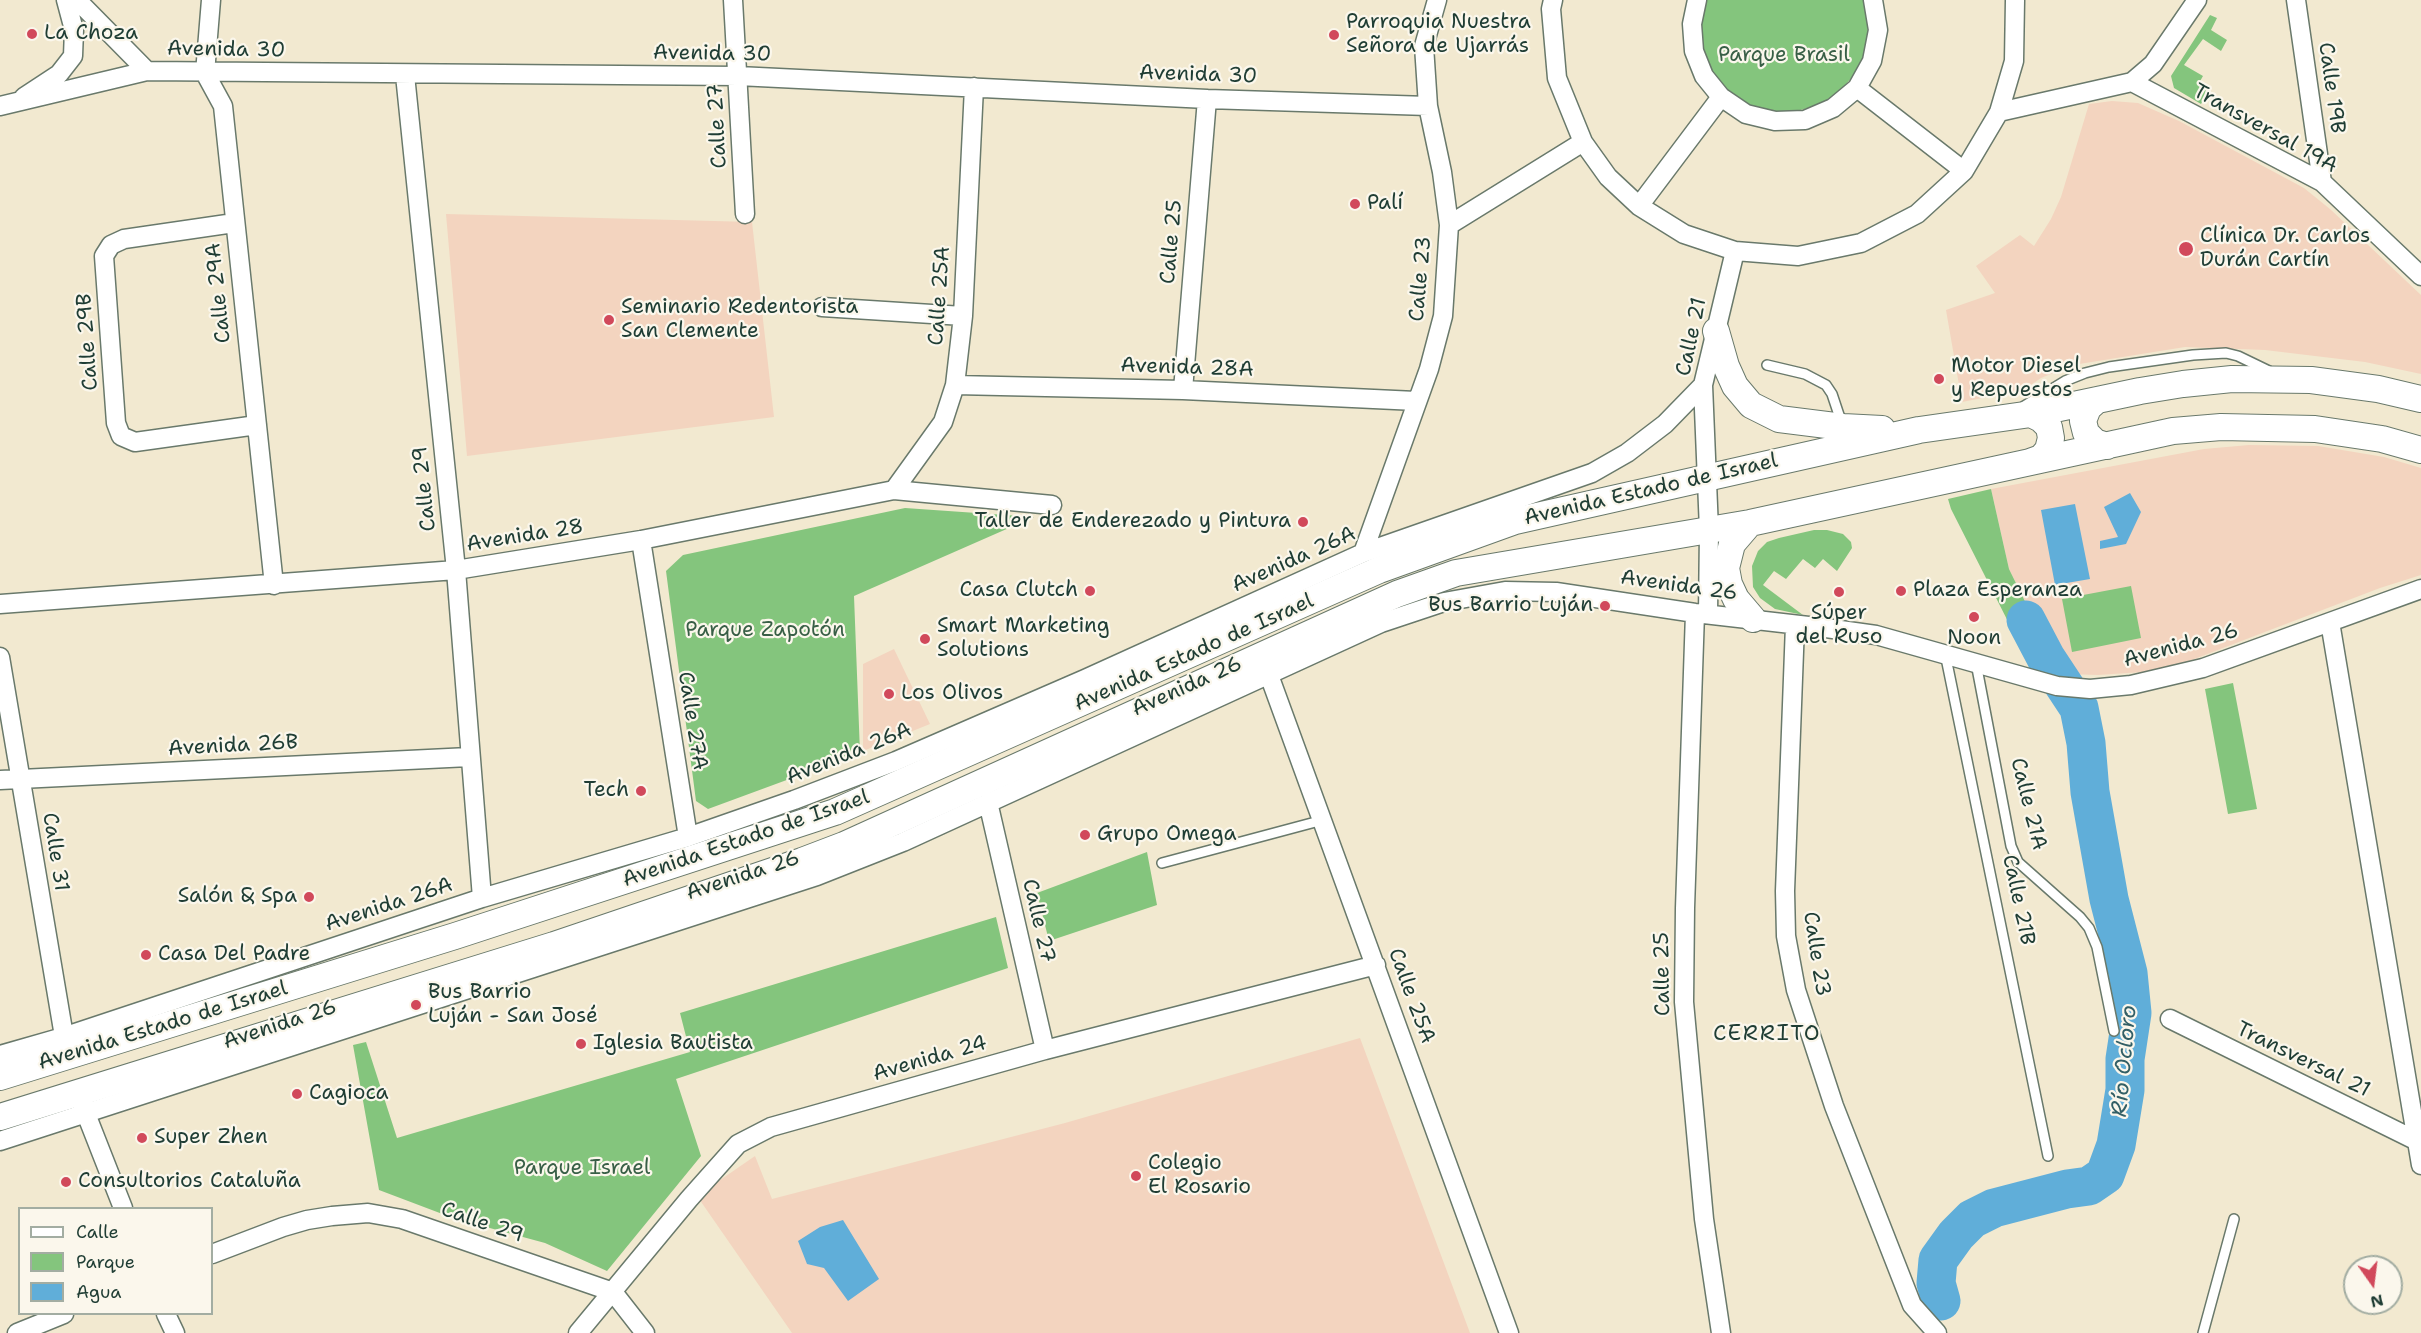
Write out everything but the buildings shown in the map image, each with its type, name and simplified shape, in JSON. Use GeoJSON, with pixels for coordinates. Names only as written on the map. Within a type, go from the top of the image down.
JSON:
{"type":"FeatureCollection","features":[{"type":"Feature","properties":{"kind":"main road"},"geometry":{"type":"LineString","coordinates":[[1716,331],[1726,366],[1735,386],[1750,405],[1779,419],[1843,427],[1919,430]]}},
{"type":"Feature","properties":{"kind":"main road","name":"Avenida Estado de Israel"},"geometry":{"type":"LineString","coordinates":[[0,1077],[65,1046],[467,932],[835,812],[1379,570],[1515,520],[1919,430],[2031,414],[2140,391],[2222,380],[2311,380],[2378,389],[2421,399]]}},
{"type":"Feature","properties":{"kind":"main road"},"geometry":{"type":"LineString","coordinates":[[2097,400],[2088,408],[2084,421],[2086,433],[2095,442],[2107,446]]}},
{"type":"Feature","properties":{"kind":"main road"},"geometry":{"type":"LineString","coordinates":[[2030,462],[2041,458],[2048,450],[2051,438],[2049,427],[2041,418],[2031,414]]}},
{"type":"Feature","properties":{"kind":"main road","name":"Avenida Estado de Israel"},"geometry":{"type":"LineString","coordinates":[[0,1117],[82,1102],[413,989],[672,906],[844,845],[1397,594],[1456,573],[1750,523],[2173,431],[2221,427],[2315,429],[2382,439],[2421,450]]}},
{"type":"Feature","properties":{"kind":"main road"},"geometry":{"type":"LineString","coordinates":[[1750,523],[1732,544],[1726,568],[1729,584],[1736,599],[1753,619]]}},
{"type":"Feature","properties":{"kind":"main road"},"geometry":{"type":"LineString","coordinates":[[619,939],[672,906]]}},
{"type":"Feature","properties":{"kind":"main road"},"geometry":{"type":"LineString","coordinates":[[413,989],[467,988]]}},
{"type":"Feature","properties":{"kind":"street"},"geometry":{"type":"LineString","coordinates":[[6,106],[59,74],[72,56],[74,30],[66,0]]}},
{"type":"Feature","properties":{"kind":"street"},"geometry":{"type":"LineString","coordinates":[[77,0],[147,71]]}},
{"type":"Feature","properties":{"kind":"street"},"geometry":{"type":"LineString","coordinates":[[205,73],[211,0]]}},
{"type":"Feature","properties":{"kind":"street","name":"Calle 27"},"geometry":{"type":"LineString","coordinates":[[733,0],[745,214]]}},
{"type":"Feature","properties":{"kind":"street","name":"Calle 23"},"geometry":{"type":"LineString","coordinates":[[1363,553],[1429,369],[1443,316],[1449,225],[1442,172],[1428,106],[1424,46],[1437,0]]}},
{"type":"Feature","properties":{"kind":"street"},"geometry":{"type":"LineString","coordinates":[[1553,0],[1551,9],[1557,78],[1583,142],[1608,177],[1639,206],[1684,234],[1735,251],[1798,256],[1861,243],[1917,214],[1964,171],[2000,112],[2014,61],[2015,0]]}},
{"type":"Feature","properties":{"kind":"street"},"geometry":{"type":"LineString","coordinates":[[1696,0],[1692,24],[1694,51],[1704,76],[1721,97],[1746,114],[1775,121],[1805,120],[1833,108],[1857,88],[1872,61],[1878,30],[1873,0]]}},
{"type":"Feature","properties":{"kind":"street"},"geometry":{"type":"LineString","coordinates":[[2000,112],[2132,82],[2153,64],[2197,0]]}},
{"type":"Feature","properties":{"kind":"street","name":"Calle 19B"},"geometry":{"type":"LineString","coordinates":[[2296,0],[2322,182]]}},
{"type":"Feature","properties":{"kind":"street","name":"Avenida 30"},"geometry":{"type":"LineString","coordinates":[[6,106],[147,71],[405,75],[738,76],[1206,99],[1428,106]]}},
{"type":"Feature","properties":{"kind":"street","name":"Calle 29A"},"geometry":{"type":"LineString","coordinates":[[205,73],[223,106],[274,585]]}},
{"type":"Feature","properties":{"kind":"street","name":"Calle 29"},"geometry":{"type":"LineString","coordinates":[[405,75],[456,570],[469,757],[482,898]]}},
{"type":"Feature","properties":{"kind":"street","name":"Transversal 19A"},"geometry":{"type":"LineString","coordinates":[[2132,82],[2322,182],[2421,276]]}},
{"type":"Feature","properties":{"kind":"street","name":"Calle 25A"},"geometry":{"type":"LineString","coordinates":[[894,490],[943,422],[955,385],[963,316],[974,87]]}},
{"type":"Feature","properties":{"kind":"street"},"geometry":{"type":"LineString","coordinates":[[1857,88],[1964,171]]}},
{"type":"Feature","properties":{"kind":"street"},"geometry":{"type":"LineString","coordinates":[[1639,206],[1721,97]]}},
{"type":"Feature","properties":{"kind":"street","name":"Calle 25"},"geometry":{"type":"LineString","coordinates":[[1183,390],[1206,99]]}},
{"type":"Feature","properties":{"kind":"street"},"geometry":{"type":"LineString","coordinates":[[1449,225],[1583,142]]}},
{"type":"Feature","properties":{"kind":"street","name":"Calle 29B"},"geometry":{"type":"LineString","coordinates":[[234,223],[124,239],[111,245],[104,256],[116,423],[121,436],[135,442],[257,425]]}},
{"type":"Feature","properties":{"kind":"street","name":"Calle 21"},"geometry":{"type":"LineString","coordinates":[[1702,614],[1709,530],[1703,385],[1735,251]]}},
{"type":"Feature","properties":{"kind":"street"},"geometry":{"type":"LineString","coordinates":[[822,307],[963,316]]}},
{"type":"Feature","properties":{"kind":"street","name":"Avenida 28A"},"geometry":{"type":"LineString","coordinates":[[955,385],[1183,390],[1416,401]]}},
{"type":"Feature","properties":{"kind":"street","name":"Avenida 26A"},"geometry":{"type":"LineString","coordinates":[[0,1055],[65,1046],[482,898],[688,837],[896,761],[1085,679],[1363,553],[1592,473],[1627,453],[1665,424],[1703,385]]}},
{"type":"Feature","properties":{"kind":"street","name":"Avenida 28"},"geometry":{"type":"LineString","coordinates":[[0,604],[456,570],[641,540],[894,490],[1052,505]]}},
{"type":"Feature","properties":{"kind":"street","name":"Calle 27A"},"geometry":{"type":"LineString","coordinates":[[641,540],[688,837]]}},
{"type":"Feature","properties":{"kind":"street","name":"Avenida 26"},"geometry":{"type":"LineString","coordinates":[[0,1141],[82,1102],[467,988],[817,876],[903,842],[1381,623],[1444,602],[1505,591],[1556,592],[1702,614],[1876,635],[2057,686],[2090,689],[2131,685],[2203,668],[2421,589]]}},
{"type":"Feature","properties":{"kind":"street","name":"Calle 25"},"geometry":{"type":"LineString","coordinates":[[1702,614],[1685,896],[1684,1002],[1704,1219],[1721,1333]]}},
{"type":"Feature","properties":{"kind":"street"},"geometry":{"type":"LineString","coordinates":[[2330,622],[2421,1165]]}},
{"type":"Feature","properties":{"kind":"street","name":"Calle 23"},"geometry":{"type":"LineString","coordinates":[[1795,625],[1785,891],[1786,936],[1796,990],[1834,1106],[1912,1305],[1937,1333]]}},
{"type":"Feature","properties":{"kind":"street","name":"Calle 31"},"geometry":{"type":"LineString","coordinates":[[0,657],[65,1046]]}},
{"type":"Feature","properties":{"kind":"street","name":"Calle 25A"},"geometry":{"type":"LineString","coordinates":[[1269,675],[1509,1333]]}},
{"type":"Feature","properties":{"kind":"street","name":"Avenida 26B"},"geometry":{"type":"LineString","coordinates":[[0,780],[469,757]]}},
{"type":"Feature","properties":{"kind":"street","name":"Calle 27"},"geometry":{"type":"LineString","coordinates":[[988,802],[1045,1050]]}},
{"type":"Feature","properties":{"kind":"street","name":"Avenida 24"},"geometry":{"type":"LineString","coordinates":[[578,1333],[689,1199],[738,1144],[771,1127],[1045,1050],[1376,965]]}},
{"type":"Feature","properties":{"kind":"street","name":"Transversal 21"},"geometry":{"type":"LineString","coordinates":[[2170,1019],[2417,1141]]}},
{"type":"Feature","properties":{"kind":"street"},"geometry":{"type":"LineString","coordinates":[[82,1102],[122,1207]]}},
{"type":"Feature","properties":{"kind":"street","name":"Calle 29"},"geometry":{"type":"LineString","coordinates":[[213,1254],[283,1227],[332,1216],[368,1214],[402,1219],[613,1292]]}},
{"type":"Feature","properties":{"kind":"street"},"geometry":{"type":"LineString","coordinates":[[613,1292],[645,1333]]}},
{"type":"Feature","properties":{"kind":"street"},"geometry":{"type":"LineString","coordinates":[[17,1333],[62,1315]]}},
{"type":"Feature","properties":{"kind":"street"},"geometry":{"type":"LineString","coordinates":[[166,1315],[175,1333]]}},
{"type":"Feature","properties":{"kind":"lane"},"geometry":{"type":"LineString","coordinates":[[2005,418],[2065,381],[2085,373],[2109,367],[2214,352],[2238,356],[2285,380]]}},
{"type":"Feature","properties":{"kind":"lane"},"geometry":{"type":"LineString","coordinates":[[1767,365],[1805,374],[1826,385],[1832,394],[1843,427]]}},
{"type":"Feature","properties":{"kind":"lane","name":"Calle 21B"},"geometry":{"type":"LineString","coordinates":[[1944,653],[2048,1156]]}},
{"type":"Feature","properties":{"kind":"lane","name":"Calle 21A"},"geometry":{"type":"LineString","coordinates":[[1976,663],[2011,846],[2018,862],[2080,917],[2089,928],[2097,947],[2114,1031]]}},
{"type":"Feature","properties":{"kind":"lane"},"geometry":{"type":"LineString","coordinates":[[1162,862],[1323,820]]}},
{"type":"Feature","properties":{"kind":"lane"},"geometry":{"type":"LineString","coordinates":[[2203,1333],[2234,1220]]}},
{"type":"Feature","properties":{"kind":"shaded area","name":"Clínica Dr. Carlos Durán Cartín"},"geometry":{"type":"Polygon","coordinates":[[[2112,101],[2138,103],[2179,121],[2304,188],[2330,209],[2421,295],[2421,374],[2365,362],[2265,350],[2185,347],[2073,365],[2041,378],[2023,390],[1962,402],[1946,310],[1995,293],[1976,266],[2020,235],[2034,246],[2051,219],[2061,197],[2089,104],[2112,101]]]}},
{"type":"Feature","properties":{"kind":"shaded area","name":"Seminario Redentorista San Clemente"},"geometry":{"type":"Polygon","coordinates":[[[446,214],[752,222],[774,417],[467,456],[446,214]]]}},
{"type":"Feature","properties":{"kind":"shaded area"},"geometry":{"type":"Polygon","coordinates":[[[2249,445],[2318,446],[2384,457],[2421,468],[2421,575],[2380,588],[2189,661],[2143,672],[2098,675],[2067,674],[2044,640],[2009,569],[1991,489],[2204,449],[2249,445]]]}},
{"type":"Feature","properties":{"kind":"shaded area","name":"Los Olivos"},"geometry":{"type":"Polygon","coordinates":[[[894,649],[930,724],[863,751],[863,664],[894,649]]]}},
{"type":"Feature","properties":{"kind":"shaded area","name":"Colegio El Rosario"},"geometry":{"type":"Polygon","coordinates":[[[1360,1038],[1470,1333],[792,1333],[697,1196],[755,1156],[772,1199],[1065,1123],[1360,1038]]]}},
{"type":"Feature","properties":{"kind":"green space","name":"Parque Brasil"},"geometry":{"type":"Polygon","coordinates":[[[1706,0],[1863,0],[1868,32],[1864,55],[1854,75],[1839,92],[1819,105],[1797,111],[1774,112],[1752,106],[1732,95],[1716,78],[1705,58],[1700,36],[1701,13],[1706,0]]]}},
{"type":"Feature","properties":{"kind":"green space"},"geometry":{"type":"Polygon","coordinates":[[[2210,15],[2217,18],[2211,30],[2227,40],[2221,51],[2203,39],[2184,65],[2203,76],[2199,83],[2210,89],[2201,104],[2174,88],[2171,76],[2210,15]]]}},
{"type":"Feature","properties":{"kind":"green space"},"geometry":{"type":"Polygon","coordinates":[[[1991,489],[2009,569],[2044,640],[2067,674],[2050,671],[2025,655],[1951,509],[1948,499],[1991,489]]]}},
{"type":"Feature","properties":{"kind":"green space","name":"Parque Zapotón"},"geometry":{"type":"Polygon","coordinates":[[[905,508],[1034,517],[854,596],[860,753],[708,809],[696,801],[666,571],[683,555],[905,508]]]}},
{"type":"Feature","properties":{"kind":"green space"},"geometry":{"type":"Polygon","coordinates":[[[1814,530],[1843,534],[1851,542],[1852,548],[1837,571],[1823,559],[1815,568],[1803,559],[1786,579],[1774,571],[1763,585],[1803,615],[1775,609],[1760,598],[1753,587],[1752,566],[1758,551],[1767,542],[1814,530]]]}},
{"type":"Feature","properties":{"kind":"green space"},"geometry":{"type":"Polygon","coordinates":[[[2131,586],[2141,638],[2072,652],[2062,599],[2131,586]]]}},
{"type":"Feature","properties":{"kind":"green space"},"geometry":{"type":"Polygon","coordinates":[[[2233,683],[2257,809],[2228,814],[2205,689],[2233,683]]]}},
{"type":"Feature","properties":{"kind":"green space"},"geometry":{"type":"Polygon","coordinates":[[[1147,852],[1157,905],[1049,941],[1037,893],[1147,852]]]}},
{"type":"Feature","properties":{"kind":"green space","name":"Parque Israel"},"geometry":{"type":"Polygon","coordinates":[[[996,917],[1008,968],[676,1079],[701,1156],[607,1271],[545,1243],[453,1218],[379,1190],[353,1045],[366,1042],[397,1138],[690,1052],[680,1013],[996,917]]]}},
{"type":"Feature","properties":{"kind":"water"},"geometry":{"type":"Polygon","coordinates":[[[2130,493],[2141,512],[2126,544],[2100,549],[2100,541],[2118,537],[2104,507],[2130,493]]]}},
{"type":"Feature","properties":{"kind":"water"},"geometry":{"type":"Polygon","coordinates":[[[2075,504],[2090,579],[2055,585],[2041,510],[2075,504]]]}},
{"type":"Feature","properties":{"kind":"water"},"geometry":{"type":"Polygon","coordinates":[[[843,1220],[879,1279],[848,1301],[824,1268],[807,1264],[798,1241],[820,1227],[843,1220]]]}},
{"type":"Feature","properties":{"kind":"waterway","name":"Río Ocloro"},"geometry":{"type":"LineString","coordinates":[[1941,1301],[1936,1283],[1938,1260],[1956,1235],[1972,1219],[1994,1208],[2067,1189],[2089,1186],[2105,1175],[2116,1145],[2125,1090],[2125,1059],[2132,1013],[2128,973],[2109,899],[2090,792],[2086,743],[2079,708],[2046,658],[2026,620]]}},
{"type":"Feature","properties":{"kind":"place","name":"La Choza"},"geometry":{"type":"Point","coordinates":[32,34]}},
{"type":"Feature","properties":{"kind":"place","name":"Parroquia Nuestra Señora de Ujarrás"},"geometry":{"type":"Point","coordinates":[1334,35]}},
{"type":"Feature","properties":{"kind":"place","name":"Palí"},"geometry":{"type":"Point","coordinates":[1355,204]}},
{"type":"Feature","properties":{"kind":"place","name":"Clínica Dr. Carlos Durán Cartín"},"geometry":{"type":"Point","coordinates":[2186,249]}},
{"type":"Feature","properties":{"kind":"place","name":"Seminario Redentorista San Clemente"},"geometry":{"type":"Point","coordinates":[609,320]}},
{"type":"Feature","properties":{"kind":"place","name":"Motor Diesel y Repuestos"},"geometry":{"type":"Point","coordinates":[1939,379]}},
{"type":"Feature","properties":{"kind":"place","name":"Taller de Enderezado y Pintura"},"geometry":{"type":"Point","coordinates":[1303,522]}},
{"type":"Feature","properties":{"kind":"place","name":"Casa Clutch"},"geometry":{"type":"Point","coordinates":[1090,591]}},
{"type":"Feature","properties":{"kind":"place","name":"Plaza Esperanza"},"geometry":{"type":"Point","coordinates":[1901,591]}},
{"type":"Feature","properties":{"kind":"place","name":"Súper del Ruso"},"geometry":{"type":"Point","coordinates":[1839,592]}},
{"type":"Feature","properties":{"kind":"place","name":"Bus Barrio Luján"},"geometry":{"type":"Point","coordinates":[1605,606]}},
{"type":"Feature","properties":{"kind":"place","name":"Noon"},"geometry":{"type":"Point","coordinates":[1974,617]}},
{"type":"Feature","properties":{"kind":"place","name":"Smart Marketing Solutions"},"geometry":{"type":"Point","coordinates":[925,639]}},
{"type":"Feature","properties":{"kind":"place","name":"Los Olivos"},"geometry":{"type":"Point","coordinates":[889,694]}},
{"type":"Feature","properties":{"kind":"place","name":"Tech"},"geometry":{"type":"Point","coordinates":[641,791]}},
{"type":"Feature","properties":{"kind":"place","name":"Grupo Omega"},"geometry":{"type":"Point","coordinates":[1085,835]}},
{"type":"Feature","properties":{"kind":"place","name":"Salón & Spa"},"geometry":{"type":"Point","coordinates":[309,897]}},
{"type":"Feature","properties":{"kind":"place","name":"Casa Del Padre"},"geometry":{"type":"Point","coordinates":[146,955]}},
{"type":"Feature","properties":{"kind":"place","name":"Bus Barrio Luján - San José"},"geometry":{"type":"Point","coordinates":[416,1005]}},
{"type":"Feature","properties":{"kind":"place","name":"Iglesia Bautista"},"geometry":{"type":"Point","coordinates":[581,1044]}},
{"type":"Feature","properties":{"kind":"place","name":"Cagioca"},"geometry":{"type":"Point","coordinates":[297,1094]}},
{"type":"Feature","properties":{"kind":"place","name":"Super Zhen"},"geometry":{"type":"Point","coordinates":[142,1138]}},
{"type":"Feature","properties":{"kind":"place","name":"Colegio El Rosario"},"geometry":{"type":"Point","coordinates":[1136,1176]}},
{"type":"Feature","properties":{"kind":"place","name":"Consultorios Cataluña"},"geometry":{"type":"Point","coordinates":[66,1182]}},
{"type":"Feature","properties":{"kind":"district","name":"CERRITO"},"geometry":{"type":"Point","coordinates":[1767,1034]}}]}
